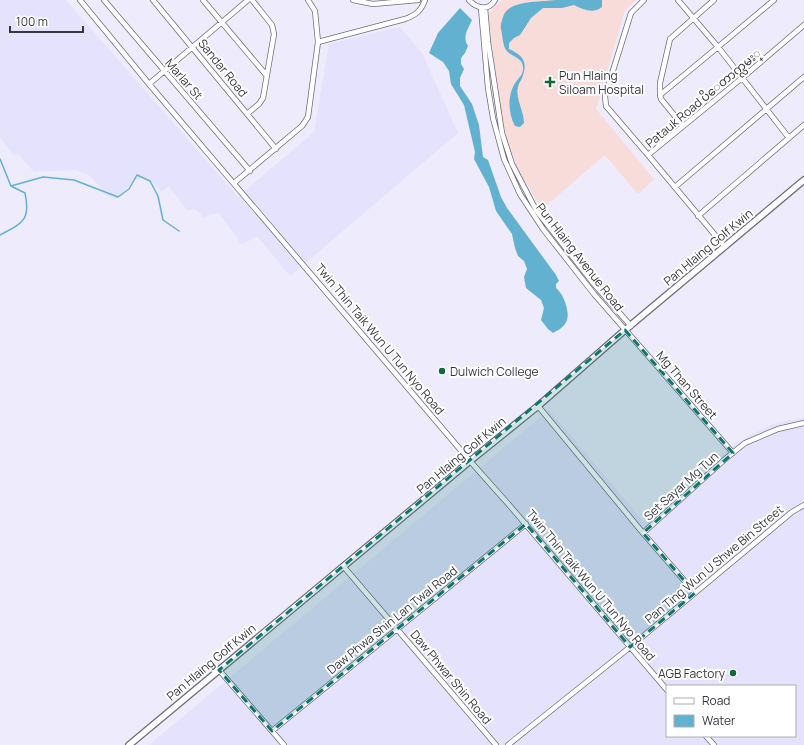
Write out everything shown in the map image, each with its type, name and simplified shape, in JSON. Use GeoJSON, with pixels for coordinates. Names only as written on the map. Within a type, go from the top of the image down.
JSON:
{"type":"FeatureCollection","features":[{"type":"Feature","properties":{"kind":"street","name":"Marlar St"},"geometry":{"type":"LineString","coordinates":[[104,0],[250,171]]}},
{"type":"Feature","properties":{"kind":"street","name":"Sandar Road"},"geometry":{"type":"LineString","coordinates":[[153,0],[276,149]]}},
{"type":"Feature","properties":{"kind":"street"},"geometry":{"type":"LineString","coordinates":[[203,0],[267,76]]}},
{"type":"Feature","properties":{"kind":"street"},"geometry":{"type":"LineString","coordinates":[[149,84],[248,0]]}},
{"type":"Feature","properties":{"kind":"street"},"geometry":{"type":"LineString","coordinates":[[247,114],[259,104],[263,98],[274,34],[272,25],[252,0]]}},
{"type":"Feature","properties":{"kind":"street"},"geometry":{"type":"LineString","coordinates":[[234,183],[302,126],[308,117],[318,42],[315,11],[308,0]]}},
{"type":"Feature","properties":{"kind":"street"},"geometry":{"type":"LineString","coordinates":[[353,0],[373,4],[418,0]]}},
{"type":"Feature","properties":{"kind":"street"},"geometry":{"type":"LineString","coordinates":[[318,42],[405,19],[416,14],[422,8],[425,0]]}},
{"type":"Feature","properties":{"kind":"street"},"geometry":{"type":"LineString","coordinates":[[470,0],[473,5],[483,8],[490,6],[495,0]]}},
{"type":"Feature","properties":{"kind":"street"},"geometry":{"type":"LineString","coordinates":[[644,0],[631,13],[605,96],[606,106],[615,119],[648,155]]}},
{"type":"Feature","properties":{"kind":"street"},"geometry":{"type":"LineString","coordinates":[[678,0],[767,108],[789,138]]}},
{"type":"Feature","properties":{"kind":"street"},"geometry":{"type":"LineString","coordinates":[[683,126],[661,99],[660,95],[660,83],[670,39],[714,0]]}},
{"type":"Feature","properties":{"kind":"street"},"geometry":{"type":"LineString","coordinates":[[660,95],[774,0]]}},
{"type":"Feature","properties":{"kind":"street","name":"Twin Thin Taik Wun U Tun Nyo Road"},"geometry":{"type":"LineString","coordinates":[[82,1],[149,84],[666,689]]}},
{"type":"Feature","properties":{"kind":"street","name":"Pun Hlaing Avenue Road"},"geometry":{"type":"LineString","coordinates":[[483,8],[502,130],[512,164],[536,210],[594,284],[631,326]]}},
{"type":"Feature","properties":{"kind":"street","name":"Pun Hlaing Avenue Road"},"geometry":{"type":"LineString","coordinates":[[483,8],[488,88],[493,118],[504,159],[520,194],[542,229],[625,330]]}},
{"type":"Feature","properties":{"kind":"street","name":"Patauk Road ပိေတာက္လမး္"},"geometry":{"type":"LineString","coordinates":[[725,248],[648,155],[804,25]]}},
{"type":"Feature","properties":{"kind":"street"},"geometry":{"type":"LineString","coordinates":[[676,187],[804,77]]}},
{"type":"Feature","properties":{"kind":"street"},"geometry":{"type":"LineString","coordinates":[[698,216],[804,125]]}},
{"type":"Feature","properties":{"kind":"street","name":"Pan Hlaing Golf Kwin"},"geometry":{"type":"LineString","coordinates":[[129,745],[538,406],[625,330],[725,248],[804,180]]}},
{"type":"Feature","properties":{"kind":"street","name":"Mg Than Street"},"geometry":{"type":"LineString","coordinates":[[625,330],[733,453]]}},
{"type":"Feature","properties":{"kind":"street"},"geometry":{"type":"LineString","coordinates":[[538,406],[643,533]]}},
{"type":"Feature","properties":{"kind":"street","name":"Set Sayar Mg Tun"},"geometry":{"type":"LineString","coordinates":[[695,593],[643,533],[745,443],[778,429],[804,423]]}},
{"type":"Feature","properties":{"kind":"street","name":"Pan Ting Wun U Shwe Bin Street"},"geometry":{"type":"LineString","coordinates":[[508,745],[630,647],[792,512],[804,505]]}},
{"type":"Feature","properties":{"kind":"street","name":"Daw Phwa Shin Lan Twal Road"},"geometry":{"type":"LineString","coordinates":[[272,731],[526,524]]}},
{"type":"Feature","properties":{"kind":"street","name":"Daw Phwar Shin Road"},"geometry":{"type":"LineString","coordinates":[[344,566],[496,745]]}},
{"type":"Feature","properties":{"kind":"street"},"geometry":{"type":"LineString","coordinates":[[219,670],[284,745]]}},
{"type":"Feature","properties":{"kind":"street"},"geometry":{"type":"LineString","coordinates":[[707,737],[714,745]]}},
{"type":"Feature","properties":{"kind":"highlighted area"},"geometry":{"type":"Polygon","coordinates":[[[625,330],[733,453],[643,533],[695,593],[630,647],[526,524],[272,731],[219,670],[625,330]]]}},
{"type":"Feature","properties":{"kind":"shaded area"},"geometry":{"type":"Polygon","coordinates":[[[0,0],[66,0],[238,197],[314,132],[329,44],[400,27],[422,53],[458,133],[290,276],[257,236],[242,245],[219,213],[203,217],[196,210],[187,210],[169,186],[162,192],[146,178],[141,178],[135,180],[116,199],[108,196],[89,175],[76,170],[34,172],[18,154],[14,156],[0,137],[0,0]]]}},
{"type":"Feature","properties":{"kind":"shaded area","name":"Pun Hlaing Siloam Hospital"},"geometry":{"type":"Polygon","coordinates":[[[503,0],[636,0],[625,10],[596,109],[654,179],[638,194],[605,155],[542,209],[520,174],[507,141],[502,117],[488,16],[496,4],[503,0]]]}},
{"type":"Feature","properties":{"kind":"shaded area"},"geometry":{"type":"Polygon","coordinates":[[[549,410],[645,523],[736,443],[773,424],[804,417],[804,745],[149,745],[549,410]]]}},
{"type":"Feature","properties":{"kind":"water"},"geometry":{"type":"Polygon","coordinates":[[[556,0],[602,0],[602,7],[592,11],[585,10],[574,5],[562,8],[543,8],[531,18],[520,35],[509,43],[509,49],[521,57],[525,68],[517,91],[524,123],[520,127],[515,126],[510,110],[510,98],[513,87],[522,73],[523,65],[506,50],[503,43],[501,23],[506,11],[511,7],[525,3],[556,0]]]}},
{"type":"Feature","properties":{"kind":"water"},"geometry":{"type":"Polygon","coordinates":[[[460,8],[472,20],[466,36],[466,43],[468,46],[461,58],[461,64],[464,69],[460,78],[460,86],[472,104],[479,125],[483,157],[488,160],[501,197],[507,208],[559,281],[556,284],[556,288],[559,290],[565,302],[568,316],[563,326],[553,333],[541,320],[544,308],[541,300],[526,288],[524,277],[527,269],[524,261],[518,256],[512,234],[496,211],[489,187],[474,159],[475,152],[464,105],[451,84],[449,71],[443,62],[429,53],[438,33],[460,8]]]}},
{"type":"Feature","properties":{"kind":"waterway"},"geometry":{"type":"LineString","coordinates":[[0,159],[11,186],[25,193],[27,202],[26,215],[23,220],[0,235]]}},
{"type":"Feature","properties":{"kind":"waterway"},"geometry":{"type":"LineString","coordinates":[[11,186],[43,177],[74,180],[118,197],[129,189],[137,175],[150,181],[158,196],[163,220],[179,231]]}},
{"type":"Feature","properties":{"kind":"place","name":"Pun Hlaing Siloam Hospital"},"geometry":{"type":"Point","coordinates":[550,82]}},
{"type":"Feature","properties":{"kind":"place","name":"Dulwich College"},"geometry":{"type":"Point","coordinates":[442,371]}},
{"type":"Feature","properties":{"kind":"place","name":"AGB Factory"},"geometry":{"type":"Point","coordinates":[733,673]}}]}
